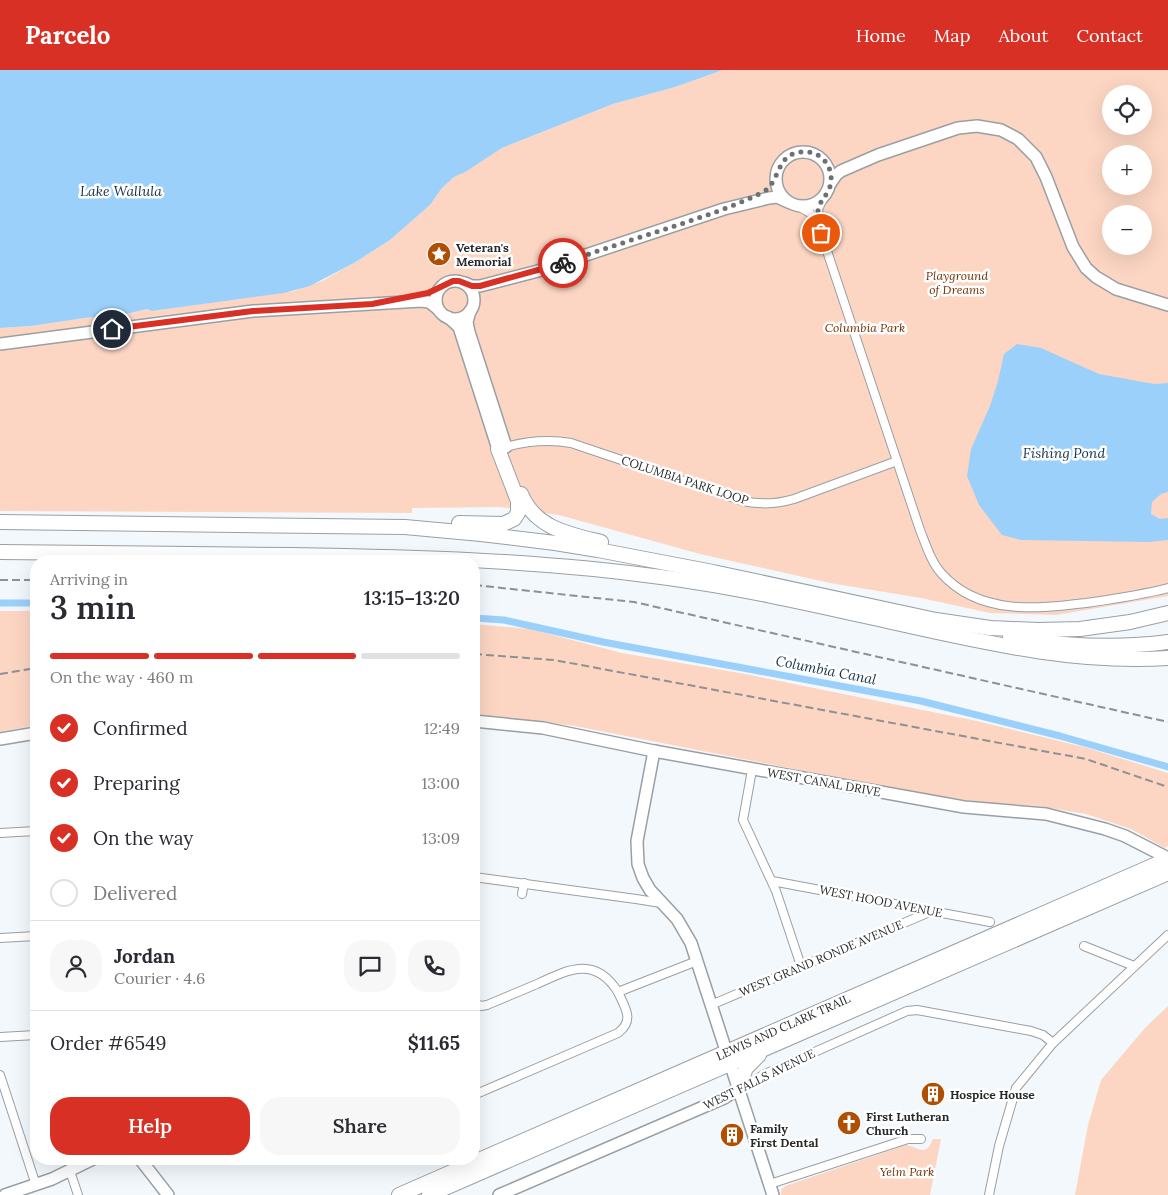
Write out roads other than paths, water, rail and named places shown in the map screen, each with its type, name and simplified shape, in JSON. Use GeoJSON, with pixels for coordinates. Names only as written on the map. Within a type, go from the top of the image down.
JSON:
{"type":"FeatureCollection","features":[{"type":"Feature","properties":{"kind":"highway"},"geometry":{"type":"LineString","coordinates":[[214,525],[299,519],[364,519],[503,524],[514,519],[518,513],[519,506],[502,448]]}},
{"type":"Feature","properties":{"kind":"highway"},"geometry":{"type":"LineString","coordinates":[[502,448],[524,500],[531,512],[545,524],[557,531],[647,553],[712,572]]}},
{"type":"Feature","properties":{"kind":"highway"},"geometry":{"type":"LineString","coordinates":[[0,522],[405,527],[481,534],[555,543],[712,572],[993,634],[1066,644],[1129,646],[1168,642]]}},
{"type":"Feature","properties":{"kind":"highway"},"geometry":{"type":"LineString","coordinates":[[0,552],[217,555]]}},
{"type":"Feature","properties":{"kind":"highway"},"geometry":{"type":"LineString","coordinates":[[480,561],[560,565],[655,576],[734,588],[1015,648],[1107,659],[1168,658]]}},
{"type":"Feature","properties":{"kind":"highway"},"geometry":{"type":"LineString","coordinates":[[936,620],[1006,629],[1066,630],[1123,624],[1168,613]]}},
{"type":"Feature","properties":{"kind":"highway"},"geometry":{"type":"LineString","coordinates":[[1015,648],[1105,655],[1168,651]]}},
{"type":"Feature","properties":{"kind":"highway","name":"LEWIS AND CLARK TRAIL"},"geometry":{"type":"LineString","coordinates":[[480,1161],[728,1058],[767,1048],[1166,863]]}},
{"type":"Feature","properties":{"kind":"highway","name":"LEWIS AND CLARK TRAIL"},"geometry":{"type":"LineString","coordinates":[[429,1195],[728,1058],[1166,863]]}},
{"type":"Feature","properties":{"kind":"highway"},"geometry":{"type":"LineString","coordinates":[[738,1089],[748,1065],[767,1048]]}},
{"type":"Feature","properties":{"kind":"highway","name":"LEWIS AND CLARK TRAIL"},"geometry":{"type":"LineString","coordinates":[[399,1195],[471,1165]]}},
{"type":"Feature","properties":{"kind":"street"},"geometry":{"type":"LineString","coordinates":[[724,209],[766,190],[771,185],[782,162],[793,153],[808,152],[830,163],[840,164],[878,155],[967,127],[993,128],[1010,134],[1024,144],[1036,157],[1046,177],[1073,247],[1086,268],[1096,278],[1116,288],[1168,304]]}},
{"type":"Feature","properties":{"kind":"street"},"geometry":{"type":"LineString","coordinates":[[878,155],[839,172],[830,184],[818,210],[821,233],[920,530],[933,561],[940,572],[951,582],[975,597],[991,603],[1008,606],[1046,607],[1108,600],[1168,588]]}},
{"type":"Feature","properties":{"kind":"street"},"geometry":{"type":"LineString","coordinates":[[821,157],[830,170],[830,184]]}},
{"type":"Feature","properties":{"kind":"street"},"geometry":{"type":"LineString","coordinates":[[776,174],[777,188],[782,196],[810,214],[821,233]]}},
{"type":"Feature","properties":{"kind":"street"},"geometry":{"type":"LineString","coordinates":[[448,317],[460,318],[472,308],[484,293],[538,271],[724,209],[777,197],[792,203],[812,205],[824,196]]}},
{"type":"Feature","properties":{"kind":"street"},"geometry":{"type":"LineString","coordinates":[[372,304],[428,293],[453,281],[480,286],[538,271]]}},
{"type":"Feature","properties":{"kind":"street"},"geometry":{"type":"LineString","coordinates":[[465,283],[472,292],[472,308],[467,322],[502,448]]}},
{"type":"Feature","properties":{"kind":"street"},"geometry":{"type":"LineString","coordinates":[[438,308],[436,299],[439,289],[443,286]]}},
{"type":"Feature","properties":{"kind":"street"},"geometry":{"type":"LineString","coordinates":[[0,344],[253,311],[429,302],[459,327],[502,448]]}},
{"type":"Feature","properties":{"kind":"street","name":"COLUMBIA PARK LOOP"},"geometry":{"type":"LineString","coordinates":[[502,448],[544,440],[571,443],[743,501],[766,504],[794,499],[897,462]]}},
{"type":"Feature","properties":{"kind":"street","name":"WEST CANAL DRIVE"},"geometry":{"type":"LineString","coordinates":[[480,722],[544,728],[752,770],[964,807],[1046,814],[1066,818],[1125,836],[1166,863]]}},
{"type":"Feature","properties":{"kind":"street"},"geometry":{"type":"LineString","coordinates":[[0,739],[30,734]]}},
{"type":"Feature","properties":{"kind":"street"},"geometry":{"type":"LineString","coordinates":[[654,751],[640,822],[637,856],[643,878],[650,890],[684,928],[691,943],[772,1190],[908,1139],[920,1139]]}},
{"type":"Feature","properties":{"kind":"street"},"geometry":{"type":"LineString","coordinates":[[752,770],[743,820],[772,881],[801,966]]}},
{"type":"Feature","properties":{"kind":"street"},"geometry":{"type":"LineString","coordinates":[[0,833],[30,831]]}},
{"type":"Feature","properties":{"kind":"street"},"geometry":{"type":"LineString","coordinates":[[480,878],[661,903]]}},
{"type":"Feature","properties":{"kind":"street","name":"WEST HOOD AVENUE"},"geometry":{"type":"LineString","coordinates":[[772,881],[990,922]]}},
{"type":"Feature","properties":{"kind":"street"},"geometry":{"type":"LineString","coordinates":[[522,894],[524,883]]}},
{"type":"Feature","properties":{"kind":"street","name":"WEST GRAND RONDE AVENUE"},"geometry":{"type":"LineString","coordinates":[[711,1005],[932,911]]}},
{"type":"Feature","properties":{"kind":"street"},"geometry":{"type":"LineString","coordinates":[[989,1195],[1016,1088],[1053,1043],[1168,934]]}},
{"type":"Feature","properties":{"kind":"street"},"geometry":{"type":"LineString","coordinates":[[0,938],[30,936]]}},
{"type":"Feature","properties":{"kind":"street"},"geometry":{"type":"LineString","coordinates":[[1084,946],[1134,966]]}},
{"type":"Feature","properties":{"kind":"street"},"geometry":{"type":"LineString","coordinates":[[618,992],[697,961]]}},
{"type":"Feature","properties":{"kind":"street"},"geometry":{"type":"LineString","coordinates":[[480,1006],[487,1006],[563,972],[579,968],[600,973],[613,984],[628,1014],[628,1020],[623,1029],[618,1033],[480,1092]]}},
{"type":"Feature","properties":{"kind":"street","name":"WEST FALLS AVENUE"},"geometry":{"type":"LineString","coordinates":[[499,1195],[724,1098],[767,1073],[907,1011],[917,1010],[1016,1028],[1043,1035],[1053,1043]]}},
{"type":"Feature","properties":{"kind":"street"},"geometry":{"type":"LineString","coordinates":[[0,1037],[30,1034]]}},
{"type":"Feature","properties":{"kind":"street"},"geometry":{"type":"LineString","coordinates":[[0,1075],[36,1185]]}},
{"type":"Feature","properties":{"kind":"street"},"geometry":{"type":"LineString","coordinates":[[6,1195],[36,1185],[82,1165]]}},
{"type":"Feature","properties":{"kind":"street"},"geometry":{"type":"LineString","coordinates":[[145,1165],[168,1195]]}},
{"type":"Feature","properties":{"kind":"street"},"geometry":{"type":"LineString","coordinates":[[70,1171],[78,1195]]}},
{"type":"Feature","properties":{"kind":"water","name":"Lake Wallula"},"geometry":{"type":"Polygon","coordinates":[[[0,70],[723,70],[675,87],[613,104],[502,148],[454,177],[442,188],[430,205],[390,240],[354,263],[310,286],[284,293],[152,311],[147,309],[126,314],[0,328],[0,70]]]}},
{"type":"Feature","properties":{"kind":"water","name":"Fishing Pond"},"geometry":{"type":"Polygon","coordinates":[[[1017,344],[1041,348],[1099,374],[1154,384],[1168,383],[1168,492],[1161,494],[1152,502],[1151,514],[1160,519],[1168,518],[1168,540],[1149,542],[1021,540],[1002,535],[979,505],[967,476],[971,449],[990,406],[1004,354],[1017,344]]]}},
{"type":"Feature","properties":{"kind":"waterway","name":"Columbia Canal"},"geometry":{"type":"LineString","coordinates":[[0,603],[30,603]]}},
{"type":"Feature","properties":{"kind":"waterway","name":"Columbia Canal"},"geometry":{"type":"LineString","coordinates":[[480,618],[504,620],[603,642],[921,701],[1060,736],[1168,767]]}},
{"type":"Feature","properties":{"kind":"railway"},"geometry":{"type":"LineString","coordinates":[[0,580],[30,580]]}},
{"type":"Feature","properties":{"kind":"railway"},"geometry":{"type":"LineString","coordinates":[[480,586],[634,602],[1168,722]]}},
{"type":"Feature","properties":{"kind":"railway"},"geometry":{"type":"LineString","coordinates":[[480,654],[554,660],[1086,759],[1168,787]]}},
{"type":"Feature","properties":{"kind":"railway"},"geometry":{"type":"LineString","coordinates":[[0,674],[30,669]]}},
{"type":"Feature","properties":{"kind":"place","name":"Veteran's Memorial"},"geometry":{"type":"Point","coordinates":[439,254]}},
{"type":"Feature","properties":{"kind":"place","name":"Hospice House"},"geometry":{"type":"Point","coordinates":[933,1094]}},
{"type":"Feature","properties":{"kind":"place","name":"First Lutheran Church"},"geometry":{"type":"Point","coordinates":[849,1123]}},
{"type":"Feature","properties":{"kind":"place","name":"Family First Dental"},"geometry":{"type":"Point","coordinates":[732,1135]}},
{"type":"Feature","properties":{"kind":"park label","name":"Playground of Dreams"},"geometry":{"type":"Point","coordinates":[957,282]}},
{"type":"Feature","properties":{"kind":"park label","name":"Columbia Park"},"geometry":{"type":"Point","coordinates":[865,327]}},
{"type":"Feature","properties":{"kind":"park label","name":"Yelm Park"},"geometry":{"type":"Point","coordinates":[907,1171]}}]}
